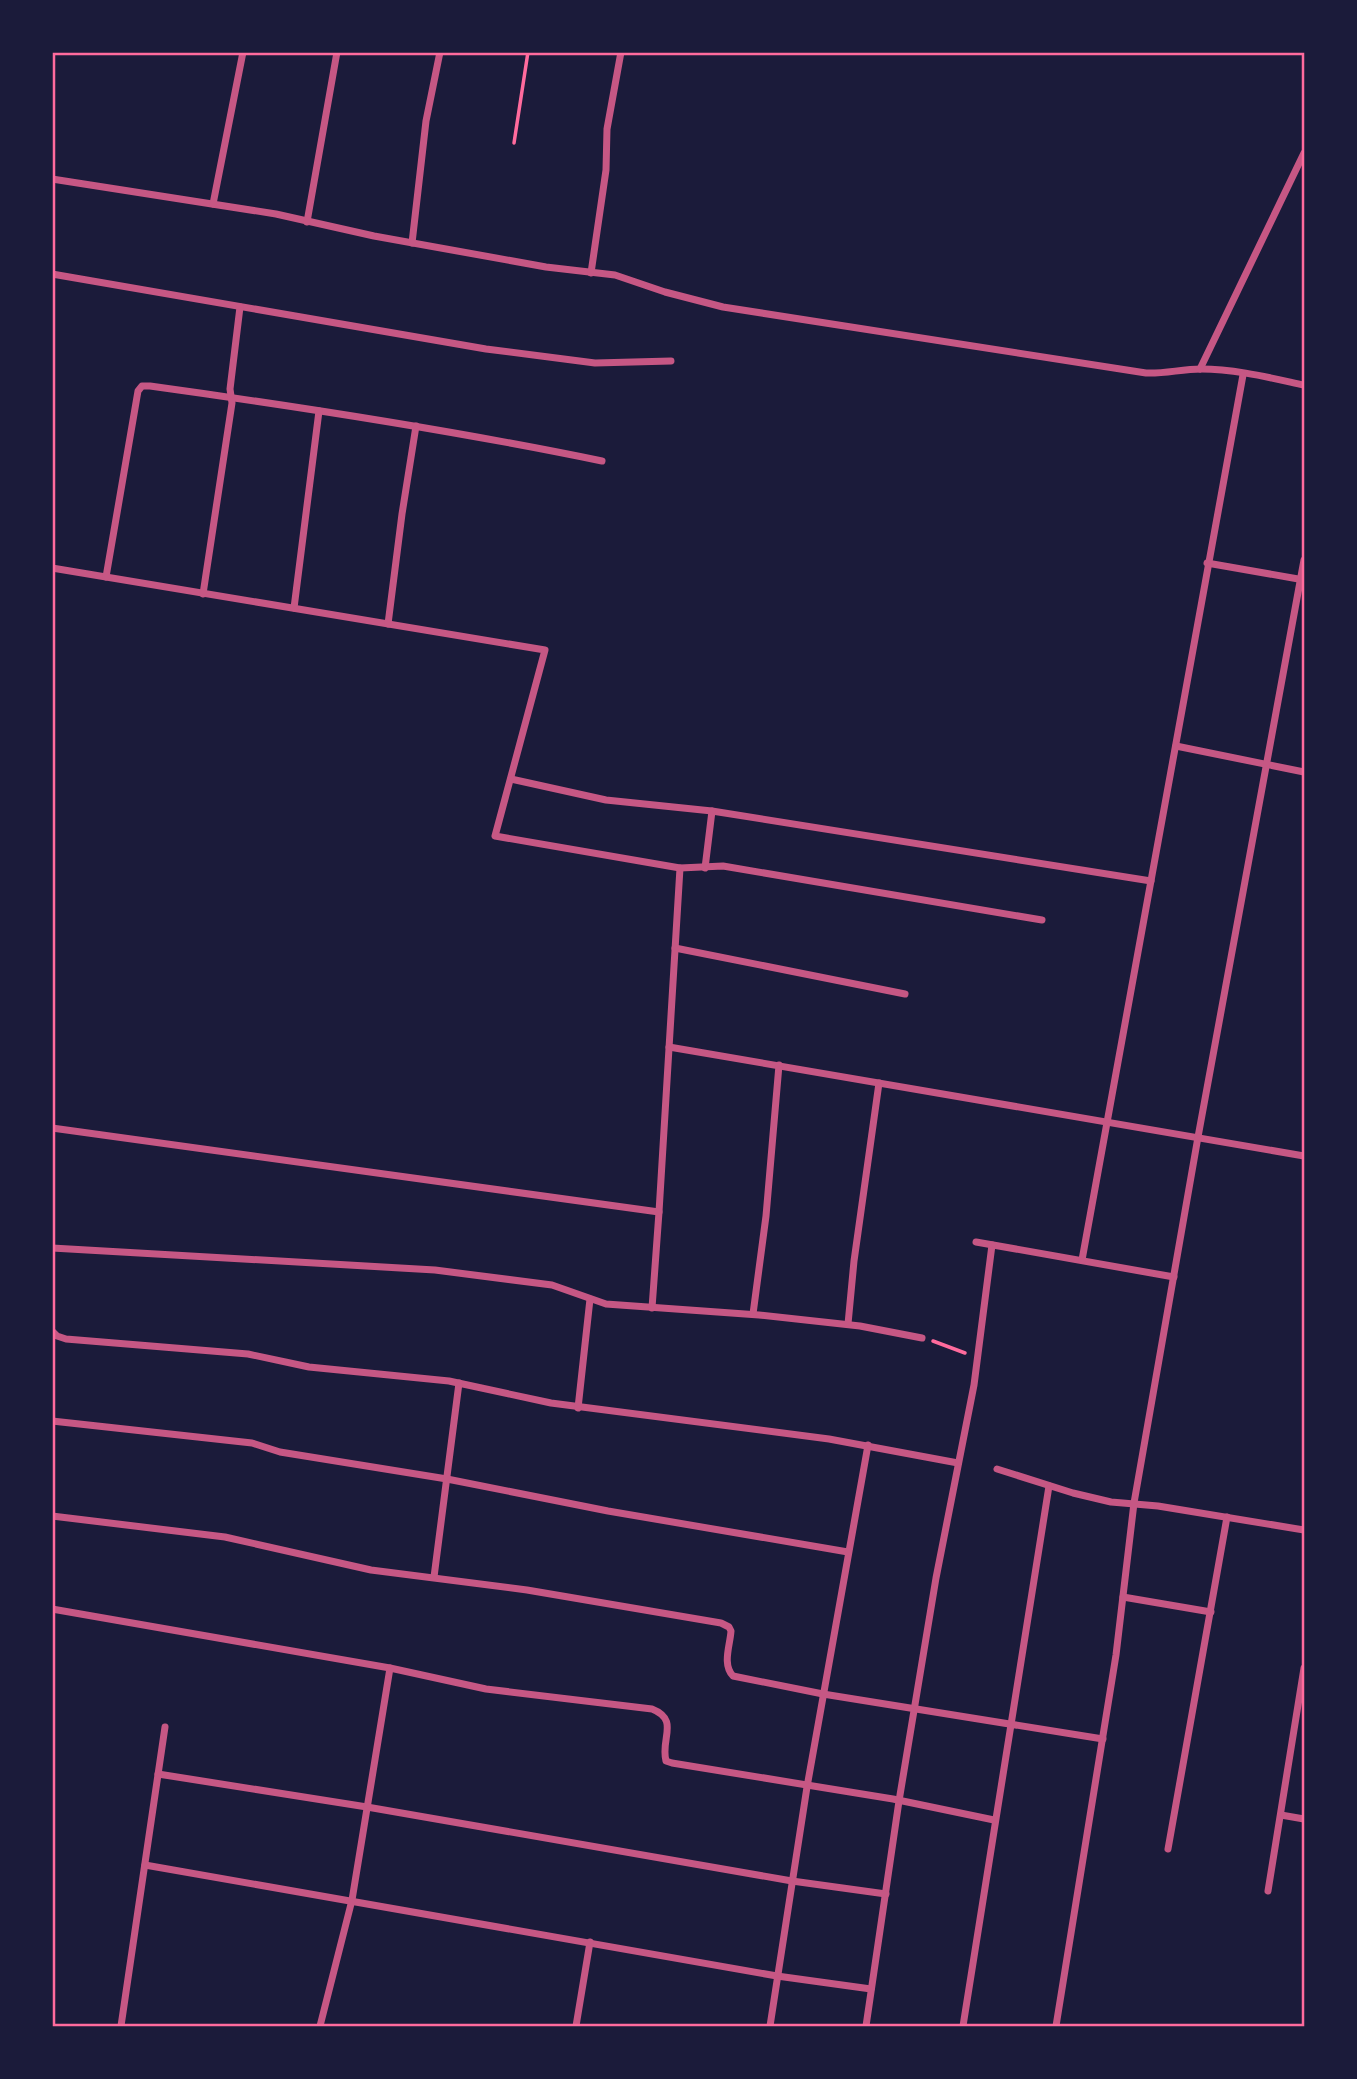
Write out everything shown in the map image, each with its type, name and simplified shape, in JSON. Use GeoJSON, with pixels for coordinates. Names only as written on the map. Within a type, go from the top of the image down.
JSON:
{"type":"FeatureCollection","features":[{"type":"Feature","properties":{"kind":"street"},"geometry":{"type":"LineString","coordinates":[[213,204],[243,52]]}},
{"type":"Feature","properties":{"kind":"street"},"geometry":{"type":"LineString","coordinates":[[307,222],[337,52]]}},
{"type":"Feature","properties":{"kind":"street"},"geometry":{"type":"LineString","coordinates":[[412,243],[426,121],[440,52]]}},
{"type":"Feature","properties":{"kind":"street"},"geometry":{"type":"LineString","coordinates":[[591,272],[606,170],[607,129],[621,52]]}},
{"type":"Feature","properties":{"kind":"street"},"geometry":{"type":"LineString","coordinates":[[1200,369],[1304,153]]}},
{"type":"Feature","properties":{"kind":"street"},"geometry":{"type":"LineString","coordinates":[[52,179],[213,204],[412,243],[615,275],[694,301],[782,317],[1146,373],[1200,369],[1304,385]]}},
{"type":"Feature","properties":{"kind":"street"},"geometry":{"type":"LineString","coordinates":[[52,274],[486,349],[595,363],[671,360]]}},
{"type":"Feature","properties":{"kind":"street"},"geometry":{"type":"LineString","coordinates":[[203,593],[231,397],[240,307]]}},
{"type":"Feature","properties":{"kind":"street"},"geometry":{"type":"LineString","coordinates":[[1082,1261],[1243,375]]}},
{"type":"Feature","properties":{"kind":"street"},"geometry":{"type":"LineString","coordinates":[[106,577],[139,389],[150,386],[471,434],[602,461]]}},
{"type":"Feature","properties":{"kind":"street"},"geometry":{"type":"LineString","coordinates":[[294,608],[319,411]]}},
{"type":"Feature","properties":{"kind":"street"},"geometry":{"type":"LineString","coordinates":[[388,624],[401,514],[416,426]]}},
{"type":"Feature","properties":{"kind":"street"},"geometry":{"type":"LineString","coordinates":[[1056,2026],[1103,1739],[1134,1503],[1198,1137],[1303,579],[1304,560]]}},
{"type":"Feature","properties":{"kind":"street"},"geometry":{"type":"LineString","coordinates":[[1207,563],[1303,579]]}},
{"type":"Feature","properties":{"kind":"street"},"geometry":{"type":"LineString","coordinates":[[52,568],[545,650],[495,836],[680,868],[723,866],[1042,920]]}},
{"type":"Feature","properties":{"kind":"street"},"geometry":{"type":"LineString","coordinates":[[1176,746],[1304,772]]}},
{"type":"Feature","properties":{"kind":"street"},"geometry":{"type":"LineString","coordinates":[[511,779],[606,800],[712,811],[1151,881]]}},
{"type":"Feature","properties":{"kind":"street"},"geometry":{"type":"LineString","coordinates":[[705,868],[712,811]]}},
{"type":"Feature","properties":{"kind":"street"},"geometry":{"type":"LineString","coordinates":[[652,1308],[680,868]]}},
{"type":"Feature","properties":{"kind":"street"},"geometry":{"type":"LineString","coordinates":[[675,948],[905,995]]}},
{"type":"Feature","properties":{"kind":"street"},"geometry":{"type":"LineString","coordinates":[[669,1047],[1304,1156]]}},
{"type":"Feature","properties":{"kind":"street"},"geometry":{"type":"LineString","coordinates":[[753,1314],[766,1216],[779,1065]]}},
{"type":"Feature","properties":{"kind":"street"},"geometry":{"type":"LineString","coordinates":[[848,1325],[854,1261],[879,1083]]}},
{"type":"Feature","properties":{"kind":"street"},"geometry":{"type":"LineString","coordinates":[[52,1128],[659,1212]]}},
{"type":"Feature","properties":{"kind":"street"},"geometry":{"type":"LineString","coordinates":[[976,1242],[1174,1277]]}},
{"type":"Feature","properties":{"kind":"street"},"geometry":{"type":"LineString","coordinates":[[866,2026],[899,1801],[936,1578],[977,1358],[992,1245]]}},
{"type":"Feature","properties":{"kind":"street"},"geometry":{"type":"LineString","coordinates":[[52,1248],[435,1270],[552,1284],[606,1304],[753,1314],[848,1325],[922,1338]]}},
{"type":"Feature","properties":{"kind":"street"},"geometry":{"type":"LineString","coordinates":[[579,1408],[590,1298]]}},
{"type":"Feature","properties":{"kind":"street"},"geometry":{"type":"LineString","coordinates":[[52,1331],[66,1339],[248,1354],[309,1367],[459,1382],[579,1408],[868,1445],[958,1463]]}},
{"type":"Feature","properties":{"kind":"street"},"geometry":{"type":"LineString","coordinates":[[434,1577],[459,1382]]}},
{"type":"Feature","properties":{"kind":"street"},"geometry":{"type":"LineString","coordinates":[[52,1421],[252,1443],[280,1452],[447,1479],[608,1511],[848,1552]]}},
{"type":"Feature","properties":{"kind":"street"},"geometry":{"type":"LineString","coordinates":[[770,2026],[807,1787],[868,1445]]}},
{"type":"Feature","properties":{"kind":"street"},"geometry":{"type":"LineString","coordinates":[[997,1469],[1111,1502],[1134,1503],[1304,1530]]}},
{"type":"Feature","properties":{"kind":"street"},"geometry":{"type":"LineString","coordinates":[[963,2026],[1049,1486]]}},
{"type":"Feature","properties":{"kind":"street"},"geometry":{"type":"LineString","coordinates":[[52,1516],[225,1537],[371,1570],[434,1577],[721,1623],[731,1631],[727,1661],[733,1676],[823,1694],[1103,1739]]}},
{"type":"Feature","properties":{"kind":"street"},"geometry":{"type":"LineString","coordinates":[[1168,1849],[1227,1517]]}},
{"type":"Feature","properties":{"kind":"street"},"geometry":{"type":"LineString","coordinates":[[1123,1597],[1211,1612]]}},
{"type":"Feature","properties":{"kind":"street"},"geometry":{"type":"LineString","coordinates":[[52,1609],[390,1668],[486,1689],[652,1709],[662,1714],[668,1723],[664,1747],[666,1761],[994,1820]]}},
{"type":"Feature","properties":{"kind":"street"},"geometry":{"type":"LineString","coordinates":[[320,2026],[352,1900],[390,1668]]}},
{"type":"Feature","properties":{"kind":"street"},"geometry":{"type":"LineString","coordinates":[[1268,1891],[1304,1668]]}},
{"type":"Feature","properties":{"kind":"street"},"geometry":{"type":"LineString","coordinates":[[121,2026],[164,1727]]}},
{"type":"Feature","properties":{"kind":"street"},"geometry":{"type":"LineString","coordinates":[[158,1773],[792,1881],[886,1894]]}},
{"type":"Feature","properties":{"kind":"street"},"geometry":{"type":"LineString","coordinates":[[1281,1815],[1304,1819]]}},
{"type":"Feature","properties":{"kind":"street"},"geometry":{"type":"LineString","coordinates":[[145,1865],[777,1976],[872,1989]]}},
{"type":"Feature","properties":{"kind":"street"},"geometry":{"type":"LineString","coordinates":[[576,2026],[590,1942]]}},
{"type":"Feature","properties":{"kind":"path"},"geometry":{"type":"LineString","coordinates":[[514,143],[528,52]]}},
{"type":"Feature","properties":{"kind":"path"},"geometry":{"type":"LineString","coordinates":[[922,1338],[977,1358]]}}]}
